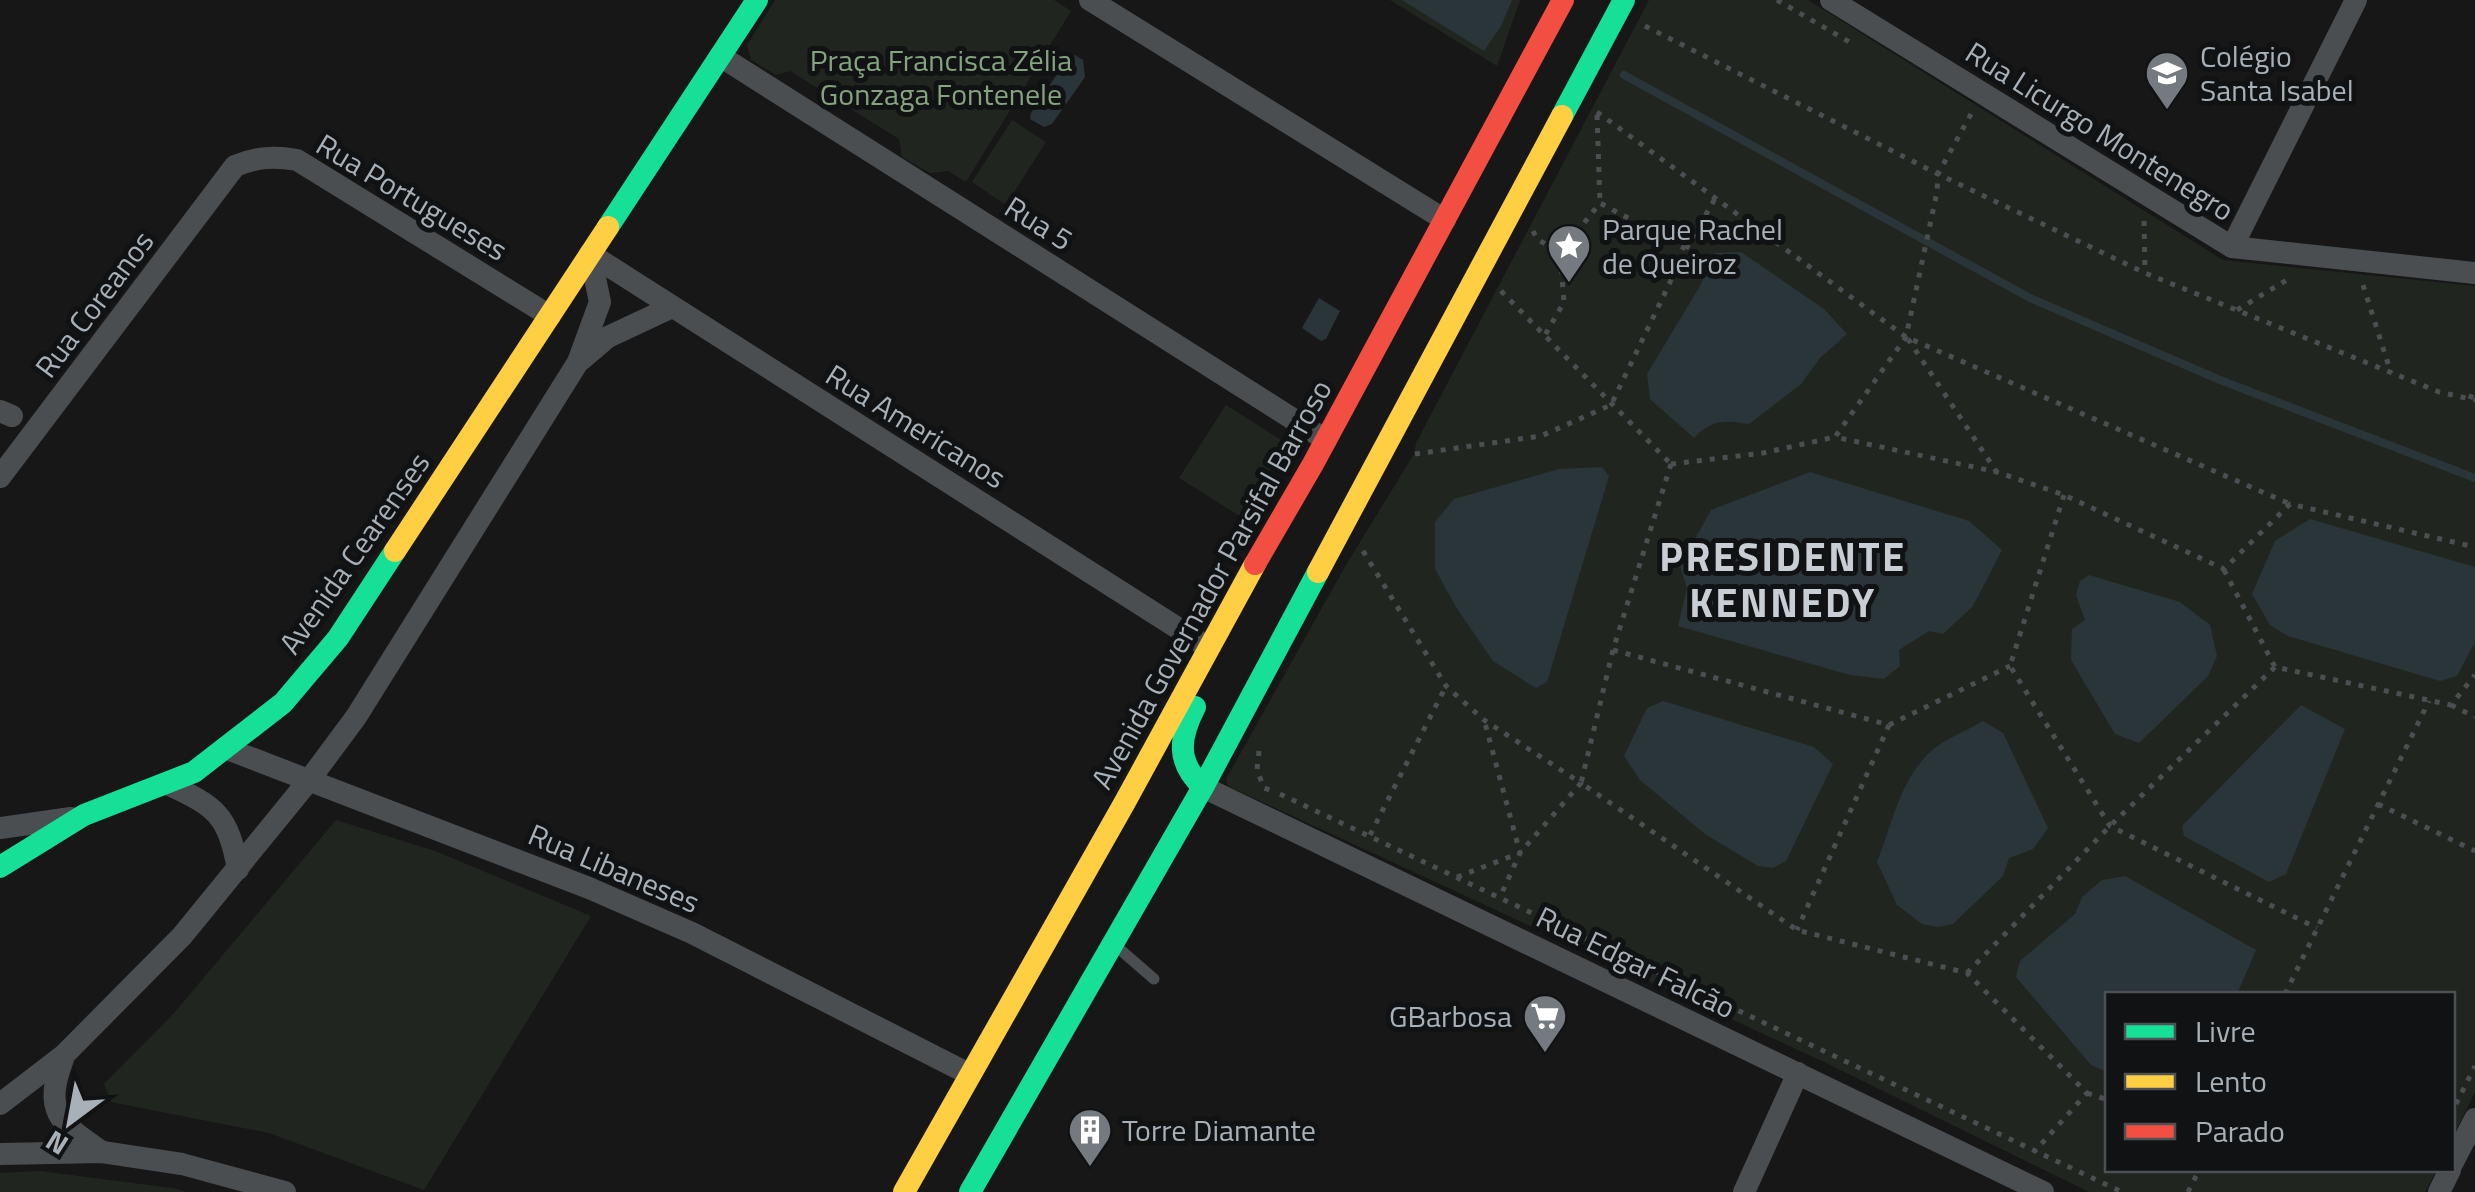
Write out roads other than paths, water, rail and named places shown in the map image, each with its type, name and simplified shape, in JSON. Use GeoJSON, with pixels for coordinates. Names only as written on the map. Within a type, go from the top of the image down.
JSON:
{"type":"FeatureCollection","features":[{"type":"Feature","properties":{"kind":"main road","name":"Avenida Cearenses"},"geometry":{"type":"LineString","coordinates":[[0,867],[84,816],[194,772],[283,702],[338,638],[757,0]]}},
{"type":"Feature","properties":{"kind":"main road","name":"Avenida Governador Parsifal Barroso"},"geometry":{"type":"LineString","coordinates":[[904,1192],[967,1073],[1125,802],[1313,464],[1563,0]]}},
{"type":"Feature","properties":{"kind":"main road"},"geometry":{"type":"LineString","coordinates":[[970,1192],[1203,787],[1624,0]]}},
{"type":"Feature","properties":{"kind":"main road"},"geometry":{"type":"LineString","coordinates":[[1203,787],[1188,776],[1182,762],[1180,744],[1185,726],[1292,531],[1313,464]]}},
{"type":"Feature","properties":{"kind":"street"},"geometry":{"type":"LineString","coordinates":[[1090,0],[1445,220]]}},
{"type":"Feature","properties":{"kind":"street","name":"Rua Licurgo Montenegro"},"geometry":{"type":"LineString","coordinates":[[1831,0],[2232,247],[2475,272]]}},
{"type":"Feature","properties":{"kind":"street"},"geometry":{"type":"LineString","coordinates":[[2232,247],[2356,0]]}},
{"type":"Feature","properties":{"kind":"street","name":"Rua 5"},"geometry":{"type":"LineString","coordinates":[[720,56],[1326,440]]}},
{"type":"Feature","properties":{"kind":"street","name":"Rua Portugueses"},"geometry":{"type":"LineString","coordinates":[[235,166],[275,156],[297,160],[550,316]]}},
{"type":"Feature","properties":{"kind":"street","name":"Rua Coreanos"},"geometry":{"type":"LineString","coordinates":[[0,477],[235,166]]}},
{"type":"Feature","properties":{"kind":"street"},"geometry":{"type":"LineString","coordinates":[[0,1104],[64,1055],[182,936],[310,780],[356,717],[578,362],[600,302],[590,254]]}},
{"type":"Feature","properties":{"kind":"street","name":"Rua Americanos"},"geometry":{"type":"LineString","coordinates":[[590,254],[1209,648]]}},
{"type":"Feature","properties":{"kind":"street"},"geometry":{"type":"LineString","coordinates":[[578,362],[608,337],[672,307]]}},
{"type":"Feature","properties":{"kind":"street","name":"Rua Libaneses"},"geometry":{"type":"LineString","coordinates":[[225,748],[590,888],[692,933],[967,1073]]}},
{"type":"Feature","properties":{"kind":"street"},"geometry":{"type":"LineString","coordinates":[[167,784],[201,799],[217,813],[232,834],[238,869]]}},
{"type":"Feature","properties":{"kind":"street","name":"Rua Edgar Falcão"},"geometry":{"type":"LineString","coordinates":[[1203,787],[2042,1192]]}},
{"type":"Feature","properties":{"kind":"street"},"geometry":{"type":"LineString","coordinates":[[0,828],[84,816]]}},
{"type":"Feature","properties":{"kind":"street"},"geometry":{"type":"LineString","coordinates":[[64,1055],[52,1092],[57,1112],[64,1123],[102,1152]]}},
{"type":"Feature","properties":{"kind":"street"},"geometry":{"type":"LineString","coordinates":[[1744,1192],[1798,1073]]}},
{"type":"Feature","properties":{"kind":"street"},"geometry":{"type":"LineString","coordinates":[[2455,1159],[2475,1118]]}},
{"type":"Feature","properties":{"kind":"street"},"geometry":{"type":"LineString","coordinates":[[0,1154],[102,1152],[182,1164],[285,1192]]}},
{"type":"Feature","properties":{"kind":"lane"},"geometry":{"type":"LineString","coordinates":[[1112,944],[1154,979]]}},
{"type":"Feature","properties":{"kind":"waterway"},"geometry":{"type":"LineString","coordinates":[[1624,75],[2030,298],[2220,380],[2475,478]]}},
{"type":"Feature","properties":{"kind":"place","name":"Colégio Santa Isabel"},"geometry":{"type":"Point","coordinates":[2167,111]}},
{"type":"Feature","properties":{"kind":"place","name":"Parque Rachel de Queiroz"},"geometry":{"type":"Point","coordinates":[1569,284]}},
{"type":"Feature","properties":{"kind":"place","name":"GBarbosa"},"geometry":{"type":"Point","coordinates":[1545,1054]}},
{"type":"Feature","properties":{"kind":"place","name":"Torre Diamante"},"geometry":{"type":"Point","coordinates":[1090,1168]}},
{"type":"Feature","properties":{"kind":"district","name":"PRESIDENTE KENNEDY"},"geometry":{"type":"Point","coordinates":[1783,579]}},
{"type":"Feature","properties":{"kind":"park label","name":"Praça Francisca Zélia Gonzaga Fontenele"},"geometry":{"type":"Point","coordinates":[941,77]}}]}
